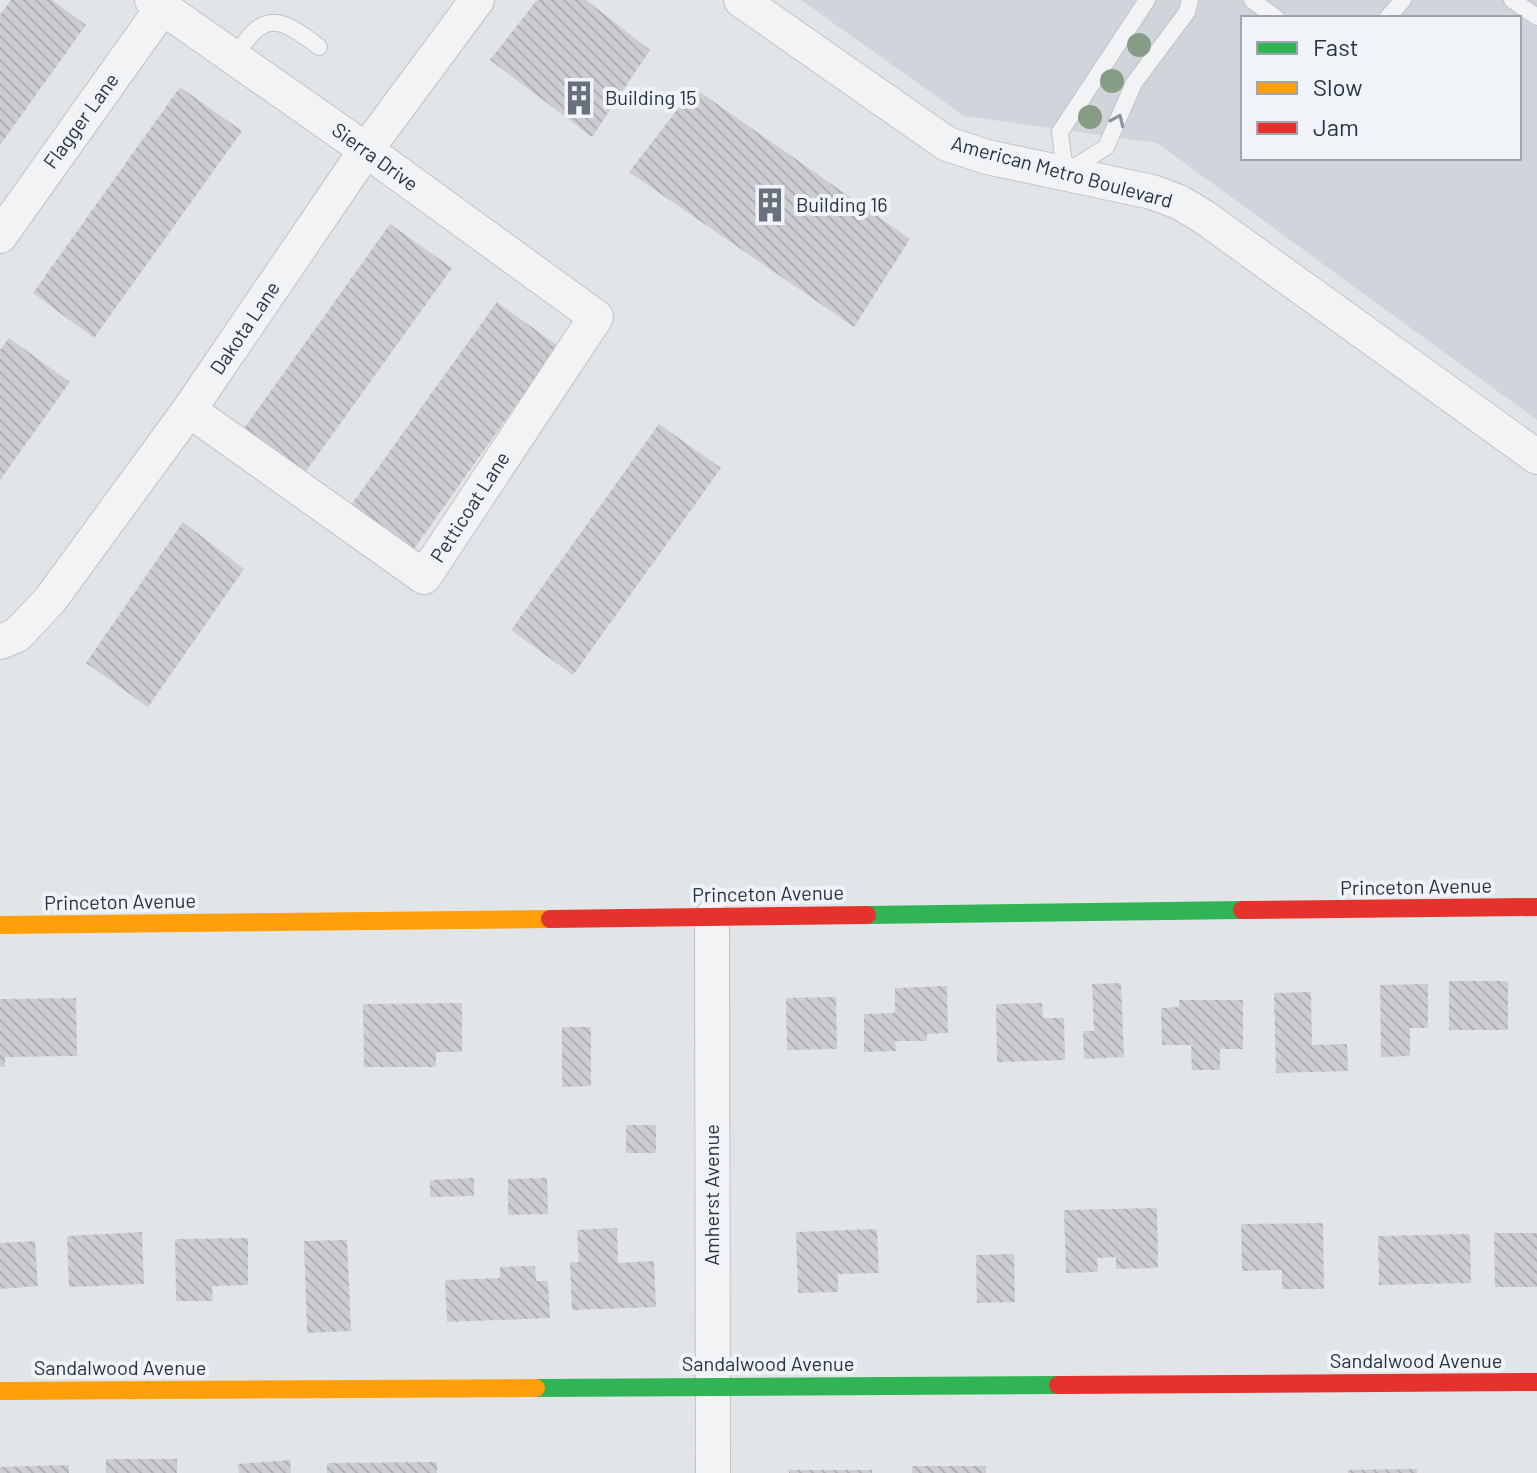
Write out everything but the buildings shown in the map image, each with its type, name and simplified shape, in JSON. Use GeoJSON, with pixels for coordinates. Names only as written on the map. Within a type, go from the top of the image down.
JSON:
{"type":"FeatureCollection","features":[{"type":"Feature","properties":{"kind":"street","name":"Dakota Lane"},"geometry":{"type":"LineString","coordinates":[[0,642],[17,635],[50,600],[189,410],[366,150],[477,0]]}},
{"type":"Feature","properties":{"kind":"street","name":"American Metro Boulevard"},"geometry":{"type":"LineString","coordinates":[[741,0],[947,144],[987,157],[1152,192],[1191,209],[1537,457]]}},
{"type":"Feature","properties":{"kind":"street","name":"Sierra Drive"},"geometry":{"type":"LineString","coordinates":[[157,4],[366,150],[596,317]]}},
{"type":"Feature","properties":{"kind":"street","name":"Flagger Lane"},"geometry":{"type":"LineString","coordinates":[[0,236],[157,4]]}},
{"type":"Feature","properties":{"kind":"street","name":"Petticoat Lane"},"geometry":{"type":"LineString","coordinates":[[189,410],[424,577],[596,317]]}},
{"type":"Feature","properties":{"kind":"street","name":"Princeton Avenue"},"geometry":{"type":"LineString","coordinates":[[0,925],[1537,907]]}},
{"type":"Feature","properties":{"kind":"street","name":"Amherst Avenue"},"geometry":{"type":"LineString","coordinates":[[712,917],[713,1473]]}},
{"type":"Feature","properties":{"kind":"street","name":"Sandalwood Avenue"},"geometry":{"type":"LineString","coordinates":[[0,1391],[1537,1382]]}},
{"type":"Feature","properties":{"kind":"lane"},"geometry":{"type":"LineString","coordinates":[[1147,0],[1060,132],[1065,173],[1106,147],[1134,83],[1187,12],[1190,0]]}},
{"type":"Feature","properties":{"kind":"lane"},"geometry":{"type":"LineString","coordinates":[[1252,0],[1273,16]]}},
{"type":"Feature","properties":{"kind":"lane"},"geometry":{"type":"LineString","coordinates":[[1389,16],[1403,0]]}},
{"type":"Feature","properties":{"kind":"lane"},"geometry":{"type":"LineString","coordinates":[[1512,0],[1537,17]]}},
{"type":"Feature","properties":{"kind":"lane"},"geometry":{"type":"LineString","coordinates":[[235,58],[248,34],[263,24],[281,22],[319,47]]}},
{"type":"Feature","properties":{"kind":"shaded area"},"geometry":{"type":"Polygon","coordinates":[[[801,0],[1537,0],[1537,420],[1157,143],[964,116],[801,0]]]}},
{"type":"Feature","properties":{"kind":"traffic: fast"},"geometry":{"type":"LineString","coordinates":[[867,915],[1242,910]]}},
{"type":"Feature","properties":{"kind":"traffic: fast"},"geometry":{"type":"LineString","coordinates":[[536,1388],[1058,1385]]}},
{"type":"Feature","properties":{"kind":"traffic: slow"},"geometry":{"type":"LineString","coordinates":[[0,925],[550,919]]}},
{"type":"Feature","properties":{"kind":"traffic: slow"},"geometry":{"type":"LineString","coordinates":[[0,1391],[536,1388]]}},
{"type":"Feature","properties":{"kind":"traffic: jam"},"geometry":{"type":"LineString","coordinates":[[1242,910],[1537,907]]}},
{"type":"Feature","properties":{"kind":"traffic: jam"},"geometry":{"type":"LineString","coordinates":[[550,919],[867,915]]}},
{"type":"Feature","properties":{"kind":"traffic: jam"},"geometry":{"type":"LineString","coordinates":[[1058,1385],[1537,1382]]}},
{"type":"Feature","properties":{"kind":"place","name":"Building 15"},"geometry":{"type":"Point","coordinates":[579,98]}},
{"type":"Feature","properties":{"kind":"place","name":"Building 16"},"geometry":{"type":"Point","coordinates":[770,205]}}]}
